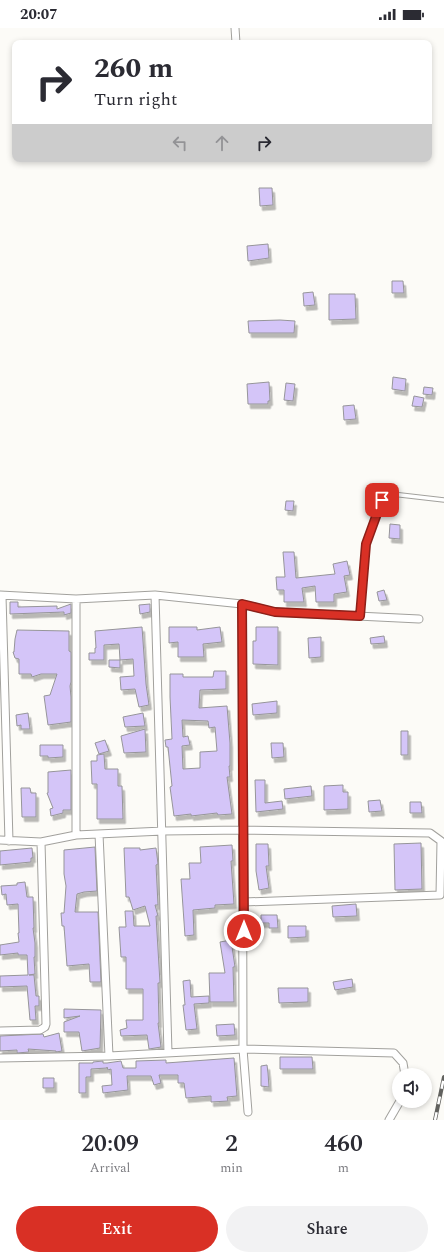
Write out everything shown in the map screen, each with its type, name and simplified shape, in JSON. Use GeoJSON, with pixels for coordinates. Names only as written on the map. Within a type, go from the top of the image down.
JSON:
{"type":"FeatureCollection","features":[{"type":"Feature","properties":{"kind":"street"},"geometry":{"type":"LineString","coordinates":[[235,28],[236,40]]}},
{"type":"Feature","properties":{"kind":"street"},"geometry":{"type":"LineString","coordinates":[[9,841],[1,595],[76,599],[155,595],[242,604],[275,612],[419,619]]}},
{"type":"Feature","properties":{"kind":"street"},"geometry":{"type":"LineString","coordinates":[[155,595],[163,831],[168,1053]]}},
{"type":"Feature","properties":{"kind":"street"},"geometry":{"type":"LineString","coordinates":[[76,599],[76,834]]}},
{"type":"Feature","properties":{"kind":"street"},"geometry":{"type":"LineString","coordinates":[[242,604],[244,830],[243,1049],[248,1112]]}},
{"type":"Feature","properties":{"kind":"street"},"geometry":{"type":"LineString","coordinates":[[0,840],[41,842],[76,834],[244,830],[430,833],[441,841],[440,895],[244,902]]}},
{"type":"Feature","properties":{"kind":"street"},"geometry":{"type":"LineString","coordinates":[[99,834],[109,1056]]}},
{"type":"Feature","properties":{"kind":"street"},"geometry":{"type":"LineString","coordinates":[[0,1031],[40,1030],[46,1024],[41,842]]}},
{"type":"Feature","properties":{"kind":"street"},"geometry":{"type":"LineString","coordinates":[[0,1058],[109,1056],[243,1049],[394,1053],[403,1063],[404,1068]]}},
{"type":"Feature","properties":{"kind":"street"},"geometry":{"type":"LineString","coordinates":[[389,1120],[396,1108]]}},
{"type":"Feature","properties":{"kind":"lane"},"geometry":{"type":"LineString","coordinates":[[360,616],[366,544],[382,500],[392,494],[444,500]]}},
{"type":"Feature","properties":{"kind":"building"},"geometry":{"type":"Polygon","coordinates":[[[259,188],[272,188],[273,205],[260,206],[259,188]]]}},
{"type":"Feature","properties":{"kind":"building"},"geometry":{"type":"Polygon","coordinates":[[[268,244],[269,258],[248,261],[247,246],[268,244]]]}},
{"type":"Feature","properties":{"kind":"building"},"geometry":{"type":"Polygon","coordinates":[[[392,281],[403,281],[404,293],[392,293],[392,281]]]}},
{"type":"Feature","properties":{"kind":"building"},"geometry":{"type":"Polygon","coordinates":[[[313,292],[315,305],[304,306],[303,293],[313,292]]]}},
{"type":"Feature","properties":{"kind":"building"},"geometry":{"type":"Polygon","coordinates":[[[329,294],[355,294],[356,319],[329,320],[329,294]]]}},
{"type":"Feature","properties":{"kind":"building"},"geometry":{"type":"Polygon","coordinates":[[[248,321],[295,321],[294,333],[249,333],[248,321]]]}},
{"type":"Feature","properties":{"kind":"building"},"geometry":{"type":"Polygon","coordinates":[[[393,377],[406,379],[405,391],[392,389],[393,377]]]}},
{"type":"Feature","properties":{"kind":"building"},"geometry":{"type":"Polygon","coordinates":[[[269,382],[270,401],[268,401],[268,404],[248,404],[247,384],[269,382]]]}},
{"type":"Feature","properties":{"kind":"building"},"geometry":{"type":"Polygon","coordinates":[[[286,383],[295,384],[293,401],[284,400],[286,383]]]}},
{"type":"Feature","properties":{"kind":"building"},"geometry":{"type":"Polygon","coordinates":[[[424,387],[433,388],[432,395],[423,394],[424,387]]]}},
{"type":"Feature","properties":{"kind":"building"},"geometry":{"type":"Polygon","coordinates":[[[414,396],[424,398],[422,407],[412,406],[414,396]]]}},
{"type":"Feature","properties":{"kind":"building"},"geometry":{"type":"Polygon","coordinates":[[[354,405],[356,419],[344,420],[343,406],[354,405]]]}},
{"type":"Feature","properties":{"kind":"building"},"geometry":{"type":"Polygon","coordinates":[[[286,501],[294,501],[293,511],[285,510],[286,501]]]}},
{"type":"Feature","properties":{"kind":"building"},"geometry":{"type":"Polygon","coordinates":[[[390,524],[400,525],[400,539],[389,538],[390,524]]]}},
{"type":"Feature","properties":{"kind":"building"},"geometry":{"type":"Polygon","coordinates":[[[283,552],[294,552],[296,578],[335,574],[333,564],[347,561],[350,575],[344,576],[347,592],[334,594],[334,602],[316,602],[315,586],[302,588],[304,602],[284,602],[284,590],[277,590],[276,577],[285,577],[283,552]]]}},
{"type":"Feature","properties":{"kind":"building"},"geometry":{"type":"Polygon","coordinates":[[[384,590],[387,600],[379,601],[377,592],[384,590]]]}},
{"type":"Feature","properties":{"kind":"building"},"geometry":{"type":"Polygon","coordinates":[[[10,602],[18,602],[18,607],[57,606],[57,609],[71,604],[71,613],[64,615],[64,612],[10,614],[10,602]]]}},
{"type":"Feature","properties":{"kind":"building"},"geometry":{"type":"Polygon","coordinates":[[[150,604],[150,612],[140,614],[139,605],[150,604]]]}},
{"type":"Feature","properties":{"kind":"building"},"geometry":{"type":"Polygon","coordinates":[[[142,627],[149,705],[139,707],[135,689],[121,690],[120,677],[134,676],[133,659],[120,660],[119,644],[104,645],[104,660],[89,660],[89,653],[95,653],[95,631],[142,627]]]}},
{"type":"Feature","properties":{"kind":"building"},"geometry":{"type":"Polygon","coordinates":[[[169,627],[197,627],[197,630],[220,627],[222,642],[203,644],[204,657],[178,657],[178,642],[169,643],[169,627]]]}},
{"type":"Feature","properties":{"kind":"building"},"geometry":{"type":"Polygon","coordinates":[[[256,627],[278,627],[278,665],[253,664],[253,641],[256,641],[256,627]]]}},
{"type":"Feature","properties":{"kind":"building"},"geometry":{"type":"Polygon","coordinates":[[[17,630],[69,631],[69,651],[71,652],[71,722],[48,725],[44,696],[50,695],[57,674],[41,674],[32,677],[31,674],[19,674],[19,659],[15,658],[13,652],[17,630]]]}},
{"type":"Feature","properties":{"kind":"building"},"geometry":{"type":"Polygon","coordinates":[[[384,636],[385,643],[371,644],[370,638],[384,636]]]}},
{"type":"Feature","properties":{"kind":"building"},"geometry":{"type":"Polygon","coordinates":[[[321,637],[321,657],[309,658],[308,638],[321,637]]]}},
{"type":"Feature","properties":{"kind":"building"},"geometry":{"type":"Polygon","coordinates":[[[109,660],[120,660],[120,668],[109,667],[109,660]]]}},
{"type":"Feature","properties":{"kind":"building"},"geometry":{"type":"Polygon","coordinates":[[[214,671],[226,671],[226,689],[200,690],[199,708],[227,706],[230,743],[230,777],[227,777],[232,814],[218,815],[217,813],[174,816],[170,787],[172,786],[168,747],[166,747],[165,740],[172,739],[170,674],[183,674],[183,677],[213,677],[214,671]],[[182,720],[183,737],[188,736],[190,745],[182,746],[183,769],[200,768],[200,752],[217,751],[215,727],[209,728],[208,721],[182,720]]]}},
{"type":"Feature","properties":{"kind":"building"},"geometry":{"type":"Polygon","coordinates":[[[277,701],[277,713],[253,715],[252,704],[277,701]]]}},
{"type":"Feature","properties":{"kind":"building"},"geometry":{"type":"Polygon","coordinates":[[[28,713],[30,729],[21,729],[21,725],[17,726],[16,715],[28,713]]]}},
{"type":"Feature","properties":{"kind":"building"},"geometry":{"type":"Polygon","coordinates":[[[143,713],[145,726],[125,727],[123,717],[143,713]]]}},
{"type":"Feature","properties":{"kind":"building"},"geometry":{"type":"Polygon","coordinates":[[[145,729],[146,752],[124,753],[121,736],[145,729]]]}},
{"type":"Feature","properties":{"kind":"building"},"geometry":{"type":"Polygon","coordinates":[[[401,731],[408,731],[408,755],[401,755],[401,731]]]}},
{"type":"Feature","properties":{"kind":"building"},"geometry":{"type":"Polygon","coordinates":[[[105,740],[109,751],[99,754],[95,743],[105,740]]]}},
{"type":"Feature","properties":{"kind":"building"},"geometry":{"type":"Polygon","coordinates":[[[271,743],[283,743],[284,757],[272,758],[271,743]]]}},
{"type":"Feature","properties":{"kind":"building"},"geometry":{"type":"Polygon","coordinates":[[[40,745],[63,745],[63,757],[48,758],[48,756],[40,756],[40,745]]]}},
{"type":"Feature","properties":{"kind":"building"},"geometry":{"type":"Polygon","coordinates":[[[104,754],[105,769],[118,769],[118,786],[122,786],[123,819],[97,819],[97,784],[92,784],[91,761],[97,761],[97,755],[104,754]]]}},
{"type":"Feature","properties":{"kind":"building"},"geometry":{"type":"Polygon","coordinates":[[[71,770],[71,810],[63,810],[63,813],[51,816],[50,809],[53,808],[47,793],[48,772],[71,770]]]}},
{"type":"Feature","properties":{"kind":"building"},"geometry":{"type":"Polygon","coordinates":[[[255,780],[265,780],[265,803],[282,801],[283,809],[256,812],[255,780]]]}},
{"type":"Feature","properties":{"kind":"building"},"geometry":{"type":"Polygon","coordinates":[[[343,785],[343,792],[348,792],[348,809],[324,810],[324,786],[343,785]]]}},
{"type":"Feature","properties":{"kind":"building"},"geometry":{"type":"Polygon","coordinates":[[[311,786],[312,796],[285,799],[284,789],[311,786]]]}},
{"type":"Feature","properties":{"kind":"building"},"geometry":{"type":"Polygon","coordinates":[[[21,788],[30,788],[31,793],[36,793],[36,817],[22,817],[21,788]]]}},
{"type":"Feature","properties":{"kind":"building"},"geometry":{"type":"Polygon","coordinates":[[[380,800],[382,811],[369,812],[368,801],[380,800]]]}},
{"type":"Feature","properties":{"kind":"building"},"geometry":{"type":"Polygon","coordinates":[[[410,802],[421,802],[422,813],[410,813],[410,802]]]}},
{"type":"Feature","properties":{"kind":"building"},"geometry":{"type":"Polygon","coordinates":[[[421,843],[422,889],[395,890],[394,844],[421,843]]]}},
{"type":"Feature","properties":{"kind":"building"},"geometry":{"type":"Polygon","coordinates":[[[256,844],[268,844],[269,866],[266,866],[269,888],[259,890],[256,871],[256,844]]]}},
{"type":"Feature","properties":{"kind":"building"},"geometry":{"type":"Polygon","coordinates":[[[232,845],[233,861],[231,861],[234,904],[215,905],[215,908],[193,910],[194,935],[185,936],[181,879],[190,879],[189,863],[201,863],[200,847],[232,845]]]}},
{"type":"Feature","properties":{"kind":"building"},"geometry":{"type":"Polygon","coordinates":[[[95,847],[97,891],[77,894],[75,912],[98,912],[101,982],[90,982],[89,964],[67,966],[64,926],[62,926],[61,913],[64,913],[66,886],[64,874],[64,850],[95,847]]]}},
{"type":"Feature","properties":{"kind":"building"},"geometry":{"type":"Polygon","coordinates":[[[32,848],[33,858],[31,858],[31,862],[0,865],[0,851],[32,848]]]}},
{"type":"Feature","properties":{"kind":"building"},"geometry":{"type":"Polygon","coordinates":[[[124,848],[140,848],[140,850],[156,848],[158,864],[156,865],[158,905],[155,905],[158,916],[156,916],[160,983],[158,983],[158,1023],[161,1047],[149,1049],[147,1035],[121,1036],[120,1030],[127,1028],[126,1020],[143,1020],[143,989],[126,989],[126,957],[121,957],[119,927],[126,927],[125,911],[133,911],[134,926],[150,926],[145,906],[133,910],[129,897],[126,897],[124,848]]]}},
{"type":"Feature","properties":{"kind":"building"},"geometry":{"type":"Polygon","coordinates":[[[25,882],[27,897],[33,897],[35,974],[29,975],[34,975],[36,996],[39,996],[39,1006],[35,1006],[36,1020],[30,1020],[27,986],[0,987],[0,976],[28,975],[27,955],[18,955],[18,953],[0,955],[0,945],[19,942],[18,904],[7,905],[6,894],[2,895],[1,886],[17,885],[17,883],[25,882]]]}},
{"type":"Feature","properties":{"kind":"building"},"geometry":{"type":"Polygon","coordinates":[[[356,904],[357,916],[333,917],[332,906],[356,904]]]}},
{"type":"Feature","properties":{"kind":"building"},"geometry":{"type":"Polygon","coordinates":[[[261,915],[277,915],[278,928],[269,928],[269,923],[261,923],[261,915]]]}},
{"type":"Feature","properties":{"kind":"building"},"geometry":{"type":"Polygon","coordinates":[[[288,926],[306,926],[306,937],[288,938],[288,926]]]}},
{"type":"Feature","properties":{"kind":"building"},"geometry":{"type":"Polygon","coordinates":[[[231,940],[235,967],[233,967],[234,1002],[210,1002],[209,973],[225,973],[220,942],[231,940]]]}},
{"type":"Feature","properties":{"kind":"building"},"geometry":{"type":"Polygon","coordinates":[[[352,979],[353,987],[335,990],[333,982],[352,979]]]}},
{"type":"Feature","properties":{"kind":"building"},"geometry":{"type":"Polygon","coordinates":[[[190,980],[191,997],[209,996],[209,1003],[194,1004],[197,1029],[186,1030],[183,1005],[185,1005],[183,981],[190,980]]]}},
{"type":"Feature","properties":{"kind":"building"},"geometry":{"type":"Polygon","coordinates":[[[278,988],[308,988],[308,1002],[279,1003],[278,988]]]}},
{"type":"Feature","properties":{"kind":"building"},"geometry":{"type":"Polygon","coordinates":[[[64,1009],[101,1010],[100,1048],[82,1051],[79,1032],[64,1032],[64,1022],[80,1016],[64,1018],[64,1009]]]}},
{"type":"Feature","properties":{"kind":"building"},"geometry":{"type":"Polygon","coordinates":[[[234,1024],[235,1035],[217,1036],[216,1025],[234,1024]]]}},
{"type":"Feature","properties":{"kind":"building"},"geometry":{"type":"Polygon","coordinates":[[[59,1033],[62,1051],[56,1052],[28,1049],[29,1052],[17,1053],[17,1050],[0,1051],[0,1036],[43,1034],[44,1037],[59,1033]]]}},
{"type":"Feature","properties":{"kind":"building"},"geometry":{"type":"Polygon","coordinates":[[[280,1057],[312,1057],[313,1069],[280,1069],[280,1057]]]}},
{"type":"Feature","properties":{"kind":"building"},"geometry":{"type":"Polygon","coordinates":[[[234,1058],[237,1096],[227,1097],[228,1101],[211,1102],[211,1096],[186,1098],[184,1083],[178,1083],[178,1075],[159,1075],[161,1083],[154,1085],[151,1076],[127,1076],[128,1090],[103,1093],[102,1086],[112,1085],[111,1069],[108,1070],[107,1067],[91,1069],[91,1077],[86,1077],[86,1093],[79,1093],[79,1063],[103,1061],[103,1063],[107,1063],[121,1061],[123,1068],[136,1068],[136,1061],[166,1060],[166,1063],[234,1058]]]}},
{"type":"Feature","properties":{"kind":"building"},"geometry":{"type":"Polygon","coordinates":[[[267,1065],[269,1087],[261,1086],[261,1066],[267,1065]]]}},
{"type":"Feature","properties":{"kind":"building"},"geometry":{"type":"Polygon","coordinates":[[[43,1078],[54,1078],[54,1088],[43,1088],[43,1078]]]}},
{"type":"Feature","properties":{"kind":"railway"},"geometry":{"type":"LineString","coordinates":[[435,1120],[444,1077]]}},
{"type":"Feature","properties":{"kind":"route"},"geometry":{"type":"LineString","coordinates":[[244,931],[242,604],[275,612],[360,616],[366,544],[382,500]]}}]}
